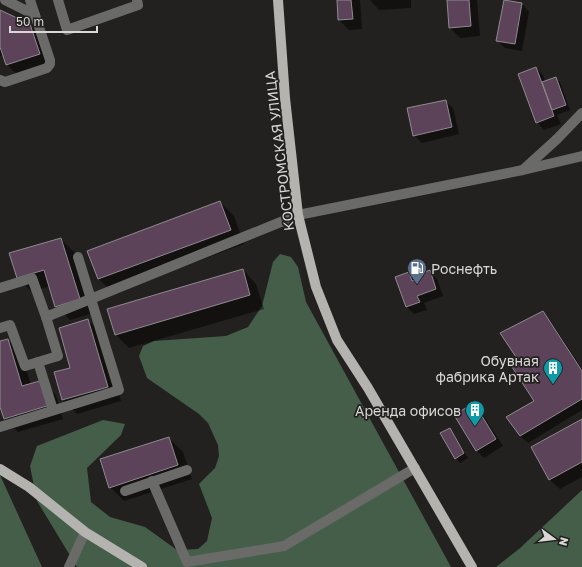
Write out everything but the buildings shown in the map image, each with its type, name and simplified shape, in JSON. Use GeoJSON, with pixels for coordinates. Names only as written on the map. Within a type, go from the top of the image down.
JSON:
{"type":"FeatureCollection","features":[{"type":"Feature","properties":{"kind":"main road","name":"КОСТРОМСКАЯ УЛИЦА"},"geometry":{"type":"LineString","coordinates":[[278,0],[285,98],[298,215],[316,287],[337,340],[368,388],[472,567]]}},
{"type":"Feature","properties":{"kind":"main road"},"geometry":{"type":"LineString","coordinates":[[0,469],[29,487],[86,532],[142,567]]}},
{"type":"Feature","properties":{"kind":"street"},"geometry":{"type":"LineString","coordinates":[[5,0],[35,15]]}},
{"type":"Feature","properties":{"kind":"street"},"geometry":{"type":"LineString","coordinates":[[0,80],[5,82],[47,68],[50,64],[30,0]]}},
{"type":"Feature","properties":{"kind":"street"},"geometry":{"type":"LineString","coordinates":[[58,0],[67,30],[138,4],[137,0]]}},
{"type":"Feature","properties":{"kind":"street"},"geometry":{"type":"LineString","coordinates":[[522,170],[557,139],[582,113]]}},
{"type":"Feature","properties":{"kind":"street"},"geometry":{"type":"LineString","coordinates":[[46,317],[298,215],[522,170],[582,156]]}},
{"type":"Feature","properties":{"kind":"street"},"geometry":{"type":"LineString","coordinates":[[0,427],[119,390],[78,257]]}},
{"type":"Feature","properties":{"kind":"street"},"geometry":{"type":"LineString","coordinates":[[0,288],[32,278],[58,356],[26,366],[10,325],[0,328]]}},
{"type":"Feature","properties":{"kind":"street"},"geometry":{"type":"LineString","coordinates":[[38,362],[53,410]]}},
{"type":"Feature","properties":{"kind":"street"},"geometry":{"type":"LineString","coordinates":[[152,482],[187,562],[284,546],[415,468]]}},
{"type":"Feature","properties":{"kind":"street"},"geometry":{"type":"LineString","coordinates":[[125,491],[187,470]]}},
{"type":"Feature","properties":{"kind":"street"},"geometry":{"type":"LineString","coordinates":[[69,567],[86,532]]}},
{"type":"Feature","properties":{"kind":"green space"},"geometry":{"type":"Polygon","coordinates":[[[280,254],[291,257],[298,267],[306,302],[451,567],[77,567],[37,501],[30,466],[37,446],[103,420],[125,424],[121,435],[87,468],[91,502],[110,517],[145,527],[177,550],[198,549],[207,541],[212,518],[199,484],[215,468],[219,456],[218,445],[208,423],[199,414],[147,378],[139,356],[143,346],[154,341],[226,336],[248,327],[262,306],[273,262],[280,254]]]}},
{"type":"Feature","properties":{"kind":"green space"},"geometry":{"type":"Polygon","coordinates":[[[0,475],[42,567],[0,567],[0,475]]]}},
{"type":"Feature","properties":{"kind":"green space"},"geometry":{"type":"Polygon","coordinates":[[[582,490],[582,567],[496,567],[519,549],[582,490]]]}},
{"type":"Feature","properties":{"kind":"place","name":"Роснефть"},"geometry":{"type":"Point","coordinates":[417,285]}},
{"type":"Feature","properties":{"kind":"place","name":"Обувная фабрика Артак"},"geometry":{"type":"Point","coordinates":[553,385]}},
{"type":"Feature","properties":{"kind":"place","name":"Аренда офисов"},"geometry":{"type":"Point","coordinates":[475,427]}}]}
